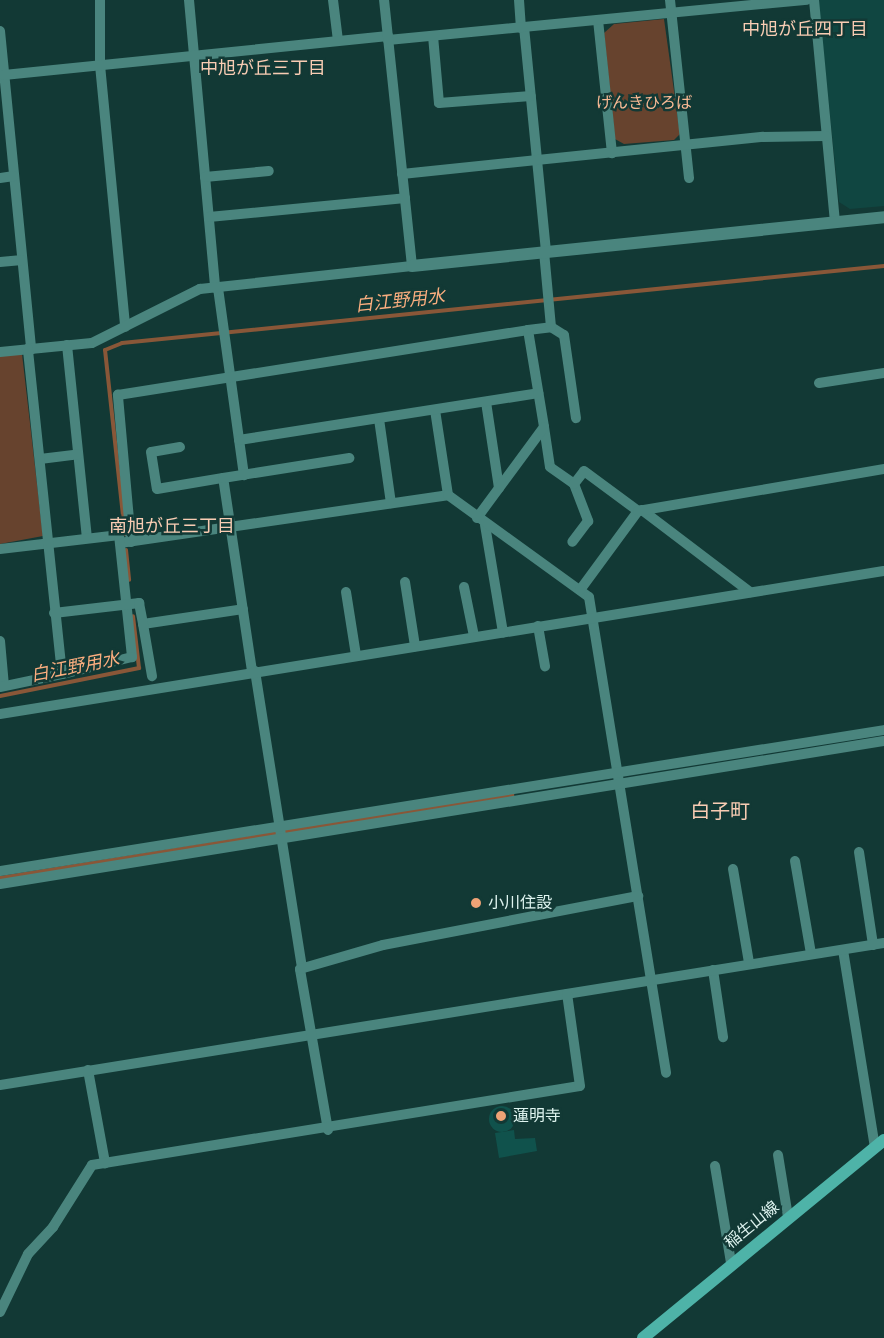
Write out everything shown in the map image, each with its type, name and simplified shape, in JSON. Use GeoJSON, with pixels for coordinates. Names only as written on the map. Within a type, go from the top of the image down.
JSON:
{"type":"FeatureCollection","features":[{"type":"Feature","properties":{"kind":"main road","name":"稲生山線"},"geometry":{"type":"LineString","coordinates":[[643,1338],[731,1263],[879,1144]]}},
{"type":"Feature","properties":{"kind":"street"},"geometry":{"type":"LineString","coordinates":[[100,0],[100,65],[125,327]]}},
{"type":"Feature","properties":{"kind":"street"},"geometry":{"type":"LineString","coordinates":[[189,0],[217,288],[244,475]]}},
{"type":"Feature","properties":{"kind":"street"},"geometry":{"type":"LineString","coordinates":[[333,0],[338,41]]}},
{"type":"Feature","properties":{"kind":"street"},"geometry":{"type":"LineString","coordinates":[[384,0],[412,266]]}},
{"type":"Feature","properties":{"kind":"street"},"geometry":{"type":"LineString","coordinates":[[519,0],[538,163],[551,327]]}},
{"type":"Feature","properties":{"kind":"street"},"geometry":{"type":"LineString","coordinates":[[670,0],[689,178]]}},
{"type":"Feature","properties":{"kind":"street"},"geometry":{"type":"LineString","coordinates":[[3,77],[338,41],[433,36],[807,0]]}},
{"type":"Feature","properties":{"kind":"street"},"geometry":{"type":"LineString","coordinates":[[814,0],[835,222]]}},
{"type":"Feature","properties":{"kind":"street"},"geometry":{"type":"LineString","coordinates":[[598,20],[612,153]]}},
{"type":"Feature","properties":{"kind":"street"},"geometry":{"type":"LineString","coordinates":[[0,31],[47,544],[62,674]]}},
{"type":"Feature","properties":{"kind":"street"},"geometry":{"type":"LineString","coordinates":[[433,36],[439,104],[531,96]]}},
{"type":"Feature","properties":{"kind":"street"},"geometry":{"type":"LineString","coordinates":[[402,174],[538,163],[612,153],[826,136]]}},
{"type":"Feature","properties":{"kind":"street"},"geometry":{"type":"LineString","coordinates":[[205,177],[269,171]]}},
{"type":"Feature","properties":{"kind":"street"},"geometry":{"type":"LineString","coordinates":[[0,177],[14,176]]}},
{"type":"Feature","properties":{"kind":"street"},"geometry":{"type":"LineString","coordinates":[[209,217],[405,198]]}},
{"type":"Feature","properties":{"kind":"street"},"geometry":{"type":"LineString","coordinates":[[0,352],[92,344],[200,289],[884,217]]}},
{"type":"Feature","properties":{"kind":"street"},"geometry":{"type":"LineString","coordinates":[[0,262],[22,260]]}},
{"type":"Feature","properties":{"kind":"street"},"geometry":{"type":"LineString","coordinates":[[0,641],[2,686],[132,657],[125,605],[125,543],[118,395],[230,380],[551,327],[564,335],[576,418]]}},
{"type":"Feature","properties":{"kind":"street"},"geometry":{"type":"LineString","coordinates":[[528,330],[550,467],[574,484],[588,521],[572,542]]}},
{"type":"Feature","properties":{"kind":"street"},"geometry":{"type":"LineString","coordinates":[[67,345],[87,538]]}},
{"type":"Feature","properties":{"kind":"street"},"geometry":{"type":"LineString","coordinates":[[819,383],[884,373]]}},
{"type":"Feature","properties":{"kind":"street"},"geometry":{"type":"LineString","coordinates":[[238,440],[538,393]]}},
{"type":"Feature","properties":{"kind":"street"},"geometry":{"type":"LineString","coordinates":[[486,402],[499,488]]}},
{"type":"Feature","properties":{"kind":"street"},"geometry":{"type":"LineString","coordinates":[[435,410],[448,495],[481,522],[589,597],[666,1073]]}},
{"type":"Feature","properties":{"kind":"street"},"geometry":{"type":"LineString","coordinates":[[379,419],[391,503]]}},
{"type":"Feature","properties":{"kind":"street"},"geometry":{"type":"LineString","coordinates":[[503,632],[481,522],[499,488],[544,427]]}},
{"type":"Feature","properties":{"kind":"street"},"geometry":{"type":"LineString","coordinates":[[180,447],[151,452],[157,489],[348,458]]}},
{"type":"Feature","properties":{"kind":"street"},"geometry":{"type":"LineString","coordinates":[[40,459],[78,454]]}},
{"type":"Feature","properties":{"kind":"street"},"geometry":{"type":"LineString","coordinates":[[580,590],[640,510],[884,469]]}},
{"type":"Feature","properties":{"kind":"street"},"geometry":{"type":"LineString","coordinates":[[574,484],[584,471],[750,592]]}},
{"type":"Feature","properties":{"kind":"street"},"geometry":{"type":"LineString","coordinates":[[223,478],[328,1130]]}},
{"type":"Feature","properties":{"kind":"street"},"geometry":{"type":"LineString","coordinates":[[125,543],[448,495]]}},
{"type":"Feature","properties":{"kind":"street"},"geometry":{"type":"LineString","coordinates":[[0,549],[119,535],[125,543]]}},
{"type":"Feature","properties":{"kind":"street"},"geometry":{"type":"LineString","coordinates":[[0,714],[254,671],[884,571]]}},
{"type":"Feature","properties":{"kind":"street"},"geometry":{"type":"LineString","coordinates":[[405,582],[416,646]]}},
{"type":"Feature","properties":{"kind":"street"},"geometry":{"type":"LineString","coordinates":[[464,587],[474,636]]}},
{"type":"Feature","properties":{"kind":"street"},"geometry":{"type":"LineString","coordinates":[[346,592],[356,655]]}},
{"type":"Feature","properties":{"kind":"street"},"geometry":{"type":"LineString","coordinates":[[54,613],[139,603],[152,676]]}},
{"type":"Feature","properties":{"kind":"street"},"geometry":{"type":"LineString","coordinates":[[143,624],[243,609]]}},
{"type":"Feature","properties":{"kind":"street"},"geometry":{"type":"LineString","coordinates":[[538,626],[545,666]]}},
{"type":"Feature","properties":{"kind":"street"},"geometry":{"type":"LineString","coordinates":[[0,884],[619,772],[884,730]]}},
{"type":"Feature","properties":{"kind":"street"},"geometry":{"type":"LineString","coordinates":[[0,871],[280,834],[621,784],[884,741]]}},
{"type":"Feature","properties":{"kind":"street"},"geometry":{"type":"LineString","coordinates":[[0,1085],[749,963],[879,944],[859,852]]}},
{"type":"Feature","properties":{"kind":"street"},"geometry":{"type":"LineString","coordinates":[[795,861],[811,954]]}},
{"type":"Feature","properties":{"kind":"street"},"geometry":{"type":"LineString","coordinates":[[733,869],[749,963]]}},
{"type":"Feature","properties":{"kind":"street"},"geometry":{"type":"LineString","coordinates":[[302,968],[382,945],[638,896]]}},
{"type":"Feature","properties":{"kind":"street"},"geometry":{"type":"LineString","coordinates":[[843,950],[879,1144]]}},
{"type":"Feature","properties":{"kind":"street"},"geometry":{"type":"LineString","coordinates":[[713,970],[723,1038]]}},
{"type":"Feature","properties":{"kind":"street"},"geometry":{"type":"LineString","coordinates":[[0,1312],[28,1254],[54,1227],[92,1165],[328,1130],[580,1086],[567,994]]}},
{"type":"Feature","properties":{"kind":"street"},"geometry":{"type":"LineString","coordinates":[[88,1070],[105,1163]]}},
{"type":"Feature","properties":{"kind":"street"},"geometry":{"type":"LineString","coordinates":[[778,1155],[788,1217]]}},
{"type":"Feature","properties":{"kind":"street"},"geometry":{"type":"LineString","coordinates":[[715,1166],[731,1263]]}},
{"type":"Feature","properties":{"kind":"shaded area"},"geometry":{"type":"Polygon","coordinates":[[[818,0],[884,0],[884,206],[850,209],[839,202],[818,0]]]}},
{"type":"Feature","properties":{"kind":"green space","name":"げんきひろば"},"geometry":{"type":"Polygon","coordinates":[[[664,19],[680,134],[674,140],[624,144],[615,139],[604,33],[614,24],[664,19]]]}},
{"type":"Feature","properties":{"kind":"green space"},"geometry":{"type":"Polygon","coordinates":[[[22,354],[43,536],[0,544],[0,356],[22,354]]]}},
{"type":"Feature","properties":{"kind":"building","name":"蓮明寺"},"geometry":{"type":"Polygon","coordinates":[[[502,1106],[511,1110],[515,1119],[511,1128],[502,1132],[493,1128],[489,1119],[493,1110],[502,1106]]]}},
{"type":"Feature","properties":{"kind":"building"},"geometry":{"type":"Polygon","coordinates":[[[514,1130],[515,1139],[535,1138],[537,1151],[499,1158],[495,1133],[514,1130]]]}},
{"type":"Feature","properties":{"kind":"waterway","name":"白江野用水"},"geometry":{"type":"LineString","coordinates":[[125,534],[105,350],[122,343],[884,266]]}},
{"type":"Feature","properties":{"kind":"waterway","name":"白江野用水"},"geometry":{"type":"LineString","coordinates":[[126,550],[129,580]]}},
{"type":"Feature","properties":{"kind":"waterway","name":"白江野用水"},"geometry":{"type":"LineString","coordinates":[[0,696],[139,668],[133,616]]}},
{"type":"Feature","properties":{"kind":"waterway"},"geometry":{"type":"LineString","coordinates":[[0,878],[512,795]]}},
{"type":"Feature","properties":{"kind":"place","name":"小川住設"},"geometry":{"type":"Point","coordinates":[476,903]}},
{"type":"Feature","properties":{"kind":"place","name":"蓮明寺"},"geometry":{"type":"Point","coordinates":[501,1116]}},
{"type":"Feature","properties":{"kind":"district","name":"中旭が丘四丁目"},"geometry":{"type":"Point","coordinates":[805,29]}},
{"type":"Feature","properties":{"kind":"district","name":"中旭が丘三丁目"},"geometry":{"type":"Point","coordinates":[263,68]}},
{"type":"Feature","properties":{"kind":"district","name":"南旭が丘三丁目"},"geometry":{"type":"Point","coordinates":[172,526]}},
{"type":"Feature","properties":{"kind":"district","name":"白子町"},"geometry":{"type":"Point","coordinates":[720,811]}}]}
